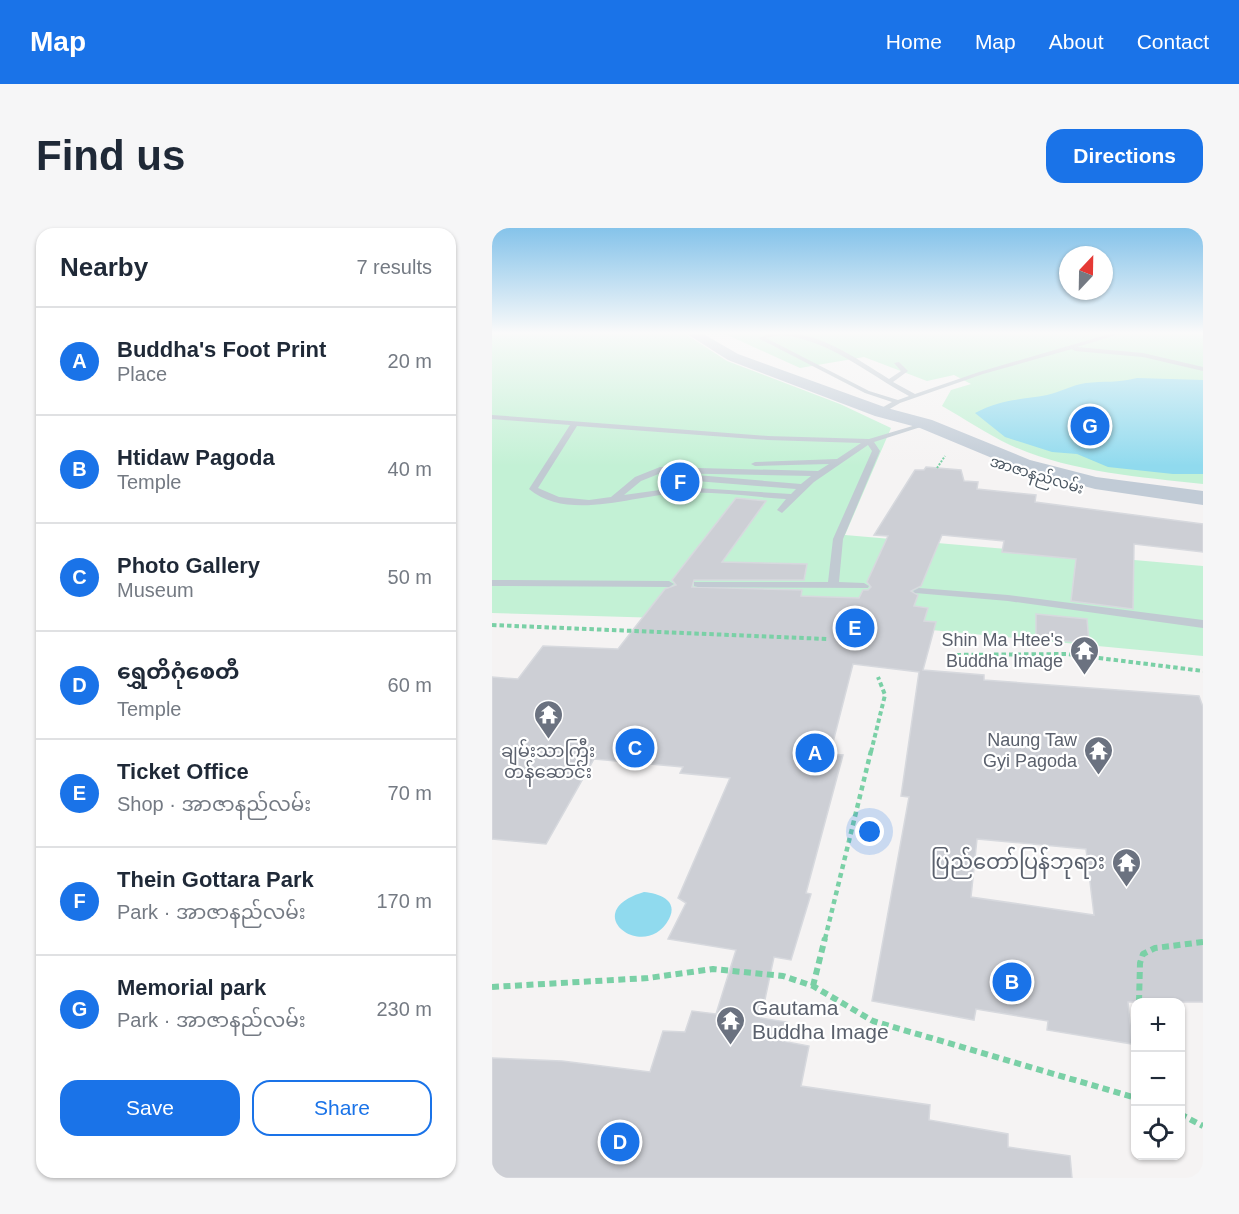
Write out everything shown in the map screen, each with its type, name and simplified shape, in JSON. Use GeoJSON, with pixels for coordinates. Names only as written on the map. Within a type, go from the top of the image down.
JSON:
{"type":"FeatureCollection","features":[{"type":"Feature","properties":{"kind":"main road","name":"အာဇာနည်လမ်း"},"geometry":{"type":"LineString","coordinates":[[793,376],[889,407],[919,426],[1001,466],[1044,475],[1203,498]]}},
{"type":"Feature","properties":{"kind":"main road","name":"အာဇာနည်လမ်း"},"geometry":{"type":"LineString","coordinates":[[1044,475],[1086,490],[1203,507]]}},
{"type":"Feature","properties":{"kind":"lane"},"geometry":{"type":"LineString","coordinates":[[835,376],[867,392],[889,407],[914,396],[974,376]]}},
{"type":"Feature","properties":{"kind":"lane"},"geometry":{"type":"LineString","coordinates":[[879,376],[914,396]]}},
{"type":"Feature","properties":{"kind":"lane"},"geometry":{"type":"LineString","coordinates":[[889,382],[897,376]]}},
{"type":"Feature","properties":{"kind":"lane"},"geometry":{"type":"LineString","coordinates":[[492,417],[768,438],[869,441]]}},
{"type":"Feature","properties":{"kind":"lane"},"geometry":{"type":"LineString","coordinates":[[574,425],[533,489],[557,500],[589,503],[681,490],[792,497]]}},
{"type":"Feature","properties":{"kind":"lane"},"geometry":{"type":"LineString","coordinates":[[782,510],[802,487],[836,461],[869,441],[919,426]]}},
{"type":"Feature","properties":{"kind":"lane"},"geometry":{"type":"LineString","coordinates":[[832,585],[838,539],[876,451],[869,441]]}},
{"type":"Feature","properties":{"kind":"lane"},"geometry":{"type":"LineString","coordinates":[[681,490],[703,470],[718,466],[836,461]]}},
{"type":"Feature","properties":{"kind":"lane"},"geometry":{"type":"LineString","coordinates":[[613,500],[638,478],[650,472],[703,470],[819,474]]}},
{"type":"Feature","properties":{"kind":"lane"},"geometry":{"type":"LineString","coordinates":[[694,478],[802,487]]}},
{"type":"Feature","properties":{"kind":"lane"},"geometry":{"type":"LineString","coordinates":[[492,583],[669,584]]}},
{"type":"Feature","properties":{"kind":"lane"},"geometry":{"type":"LineString","coordinates":[[698,584],[864,586]]}},
{"type":"Feature","properties":{"kind":"lane"},"geometry":{"type":"LineString","coordinates":[[919,591],[1008,598],[1203,624]]}},
{"type":"Feature","properties":{"kind":"path"},"geometry":{"type":"LineString","coordinates":[[492,625],[827,639]]}},
{"type":"Feature","properties":{"kind":"path"},"geometry":{"type":"LineString","coordinates":[[949,655],[1067,654],[1203,671]]}},
{"type":"Feature","properties":{"kind":"path"},"geometry":{"type":"LineString","coordinates":[[813,986],[885,695],[878,677]]}},
{"type":"Feature","properties":{"kind":"path"},"geometry":{"type":"LineString","coordinates":[[1139,998],[1140,963],[1143,954],[1155,948],[1203,942]]}},
{"type":"Feature","properties":{"kind":"path"},"geometry":{"type":"LineString","coordinates":[[492,987],[648,978],[713,969],[783,976],[813,986],[873,1021],[1131,1097]]}},
{"type":"Feature","properties":{"kind":"path"},"geometry":{"type":"LineString","coordinates":[[1185,1117],[1203,1126]]}},
{"type":"Feature","properties":{"kind":"green space"},"geometry":{"type":"Polygon","coordinates":[[[492,376],[767,376],[840,404],[891,428],[845,535],[1203,566],[1203,656],[868,624],[492,613],[492,376]]]}},
{"type":"Feature","properties":{"kind":"green space"},"geometry":{"type":"Polygon","coordinates":[[[915,376],[948,376],[927,381],[915,376]]]}},
{"type":"Feature","properties":{"kind":"green space"},"geometry":{"type":"Polygon","coordinates":[[[957,376],[1203,376],[1203,484],[1129,476],[1080,467],[1056,462],[1010,445],[942,406],[951,390],[971,384],[957,376]]]}},
{"type":"Feature","properties":{"kind":"water"},"geometry":{"type":"Polygon","coordinates":[[[1137,378],[1203,380],[1203,474],[1173,474],[1108,467],[1077,454],[1052,452],[1005,437],[975,413],[1002,402],[1047,395],[1081,384],[1137,378]]]}},
{"type":"Feature","properties":{"kind":"water"},"geometry":{"type":"Polygon","coordinates":[[[644,892],[666,899],[671,912],[669,919],[658,932],[645,937],[633,936],[622,930],[616,921],[616,911],[625,901],[644,892]]]}},
{"type":"Feature","properties":{"kind":"building"},"geometry":{"type":"Polygon","coordinates":[[[926,467],[961,470],[964,481],[978,482],[977,489],[1036,495],[1035,502],[1203,524],[1203,552],[1134,544],[1133,609],[1071,601],[1076,559],[1002,552],[1004,541],[942,535],[921,586],[911,591],[918,595],[914,606],[928,608],[924,621],[936,622],[923,670],[984,675],[984,680],[1199,696],[1203,707],[1203,1002],[1185,1002],[1185,998],[1131,998],[1131,1002],[1128,1002],[1131,1044],[1047,1030],[1048,1021],[976,1009],[974,1020],[872,1001],[909,797],[901,796],[919,672],[853,664],[830,754],[843,755],[806,893],[811,894],[791,960],[774,957],[761,1018],[787,1022],[782,1041],[809,1046],[801,1086],[930,1105],[929,1120],[1008,1134],[1008,1147],[1070,1156],[1072,1178],[492,1178],[492,1058],[562,1061],[650,1072],[663,1031],[685,1032],[692,1011],[716,1014],[736,950],[668,939],[686,903],[678,898],[730,778],[680,773],[683,767],[594,759],[546,844],[492,839],[492,677],[518,679],[543,646],[618,649],[665,589],[676,585],[672,580],[736,498],[766,501],[722,562],[807,564],[804,580],[694,580],[692,587],[802,590],[801,596],[859,598],[863,590],[871,587],[867,582],[888,536],[874,535],[915,470],[924,470],[926,467]],[[977,839],[971,897],[1094,915],[1086,849],[977,839]]]}},
{"type":"Feature","properties":{"kind":"building"},"geometry":{"type":"Polygon","coordinates":[[[1036,614],[1087,619],[1089,643],[1036,638],[1036,614]]]}},
{"type":"Feature","properties":{"kind":"place","name":"Memorial park"},"geometry":{"type":"Point","coordinates":[1090,426]}},
{"type":"Feature","properties":{"kind":"place","name":"Thein Gottara Park"},"geometry":{"type":"Point","coordinates":[680,482]}},
{"type":"Feature","properties":{"kind":"place","name":"Ticket Office"},"geometry":{"type":"Point","coordinates":[855,628]}},
{"type":"Feature","properties":{"kind":"place","name":"Shin Ma Htee's Buddha Image"},"geometry":{"type":"Point","coordinates":[1084,676]}},
{"type":"Feature","properties":{"kind":"place","name":"ချမ်းသာကြီး တန်ဆောင်း"},"geometry":{"type":"Point","coordinates":[548,740]}},
{"type":"Feature","properties":{"kind":"place","name":"Photo Gallery"},"geometry":{"type":"Point","coordinates":[635,748]}},
{"type":"Feature","properties":{"kind":"place","name":"Buddha's Foot Print"},"geometry":{"type":"Point","coordinates":[815,753]}},
{"type":"Feature","properties":{"kind":"place","name":"Naung Taw Gyi Pagoda"},"geometry":{"type":"Point","coordinates":[1098,776]}},
{"type":"Feature","properties":{"kind":"place","name":"ပြည်တော်ပြန်ဘုရား"},"geometry":{"type":"Point","coordinates":[1126,888]}},
{"type":"Feature","properties":{"kind":"place","name":"Htidaw Pagoda"},"geometry":{"type":"Point","coordinates":[1012,982]}},
{"type":"Feature","properties":{"kind":"place","name":"Gautama Buddha Image"},"geometry":{"type":"Point","coordinates":[731,1046]}},
{"type":"Feature","properties":{"kind":"place","name":"ရွှေတိဂုံစေတီ"},"geometry":{"type":"Point","coordinates":[620,1142]}}]}
